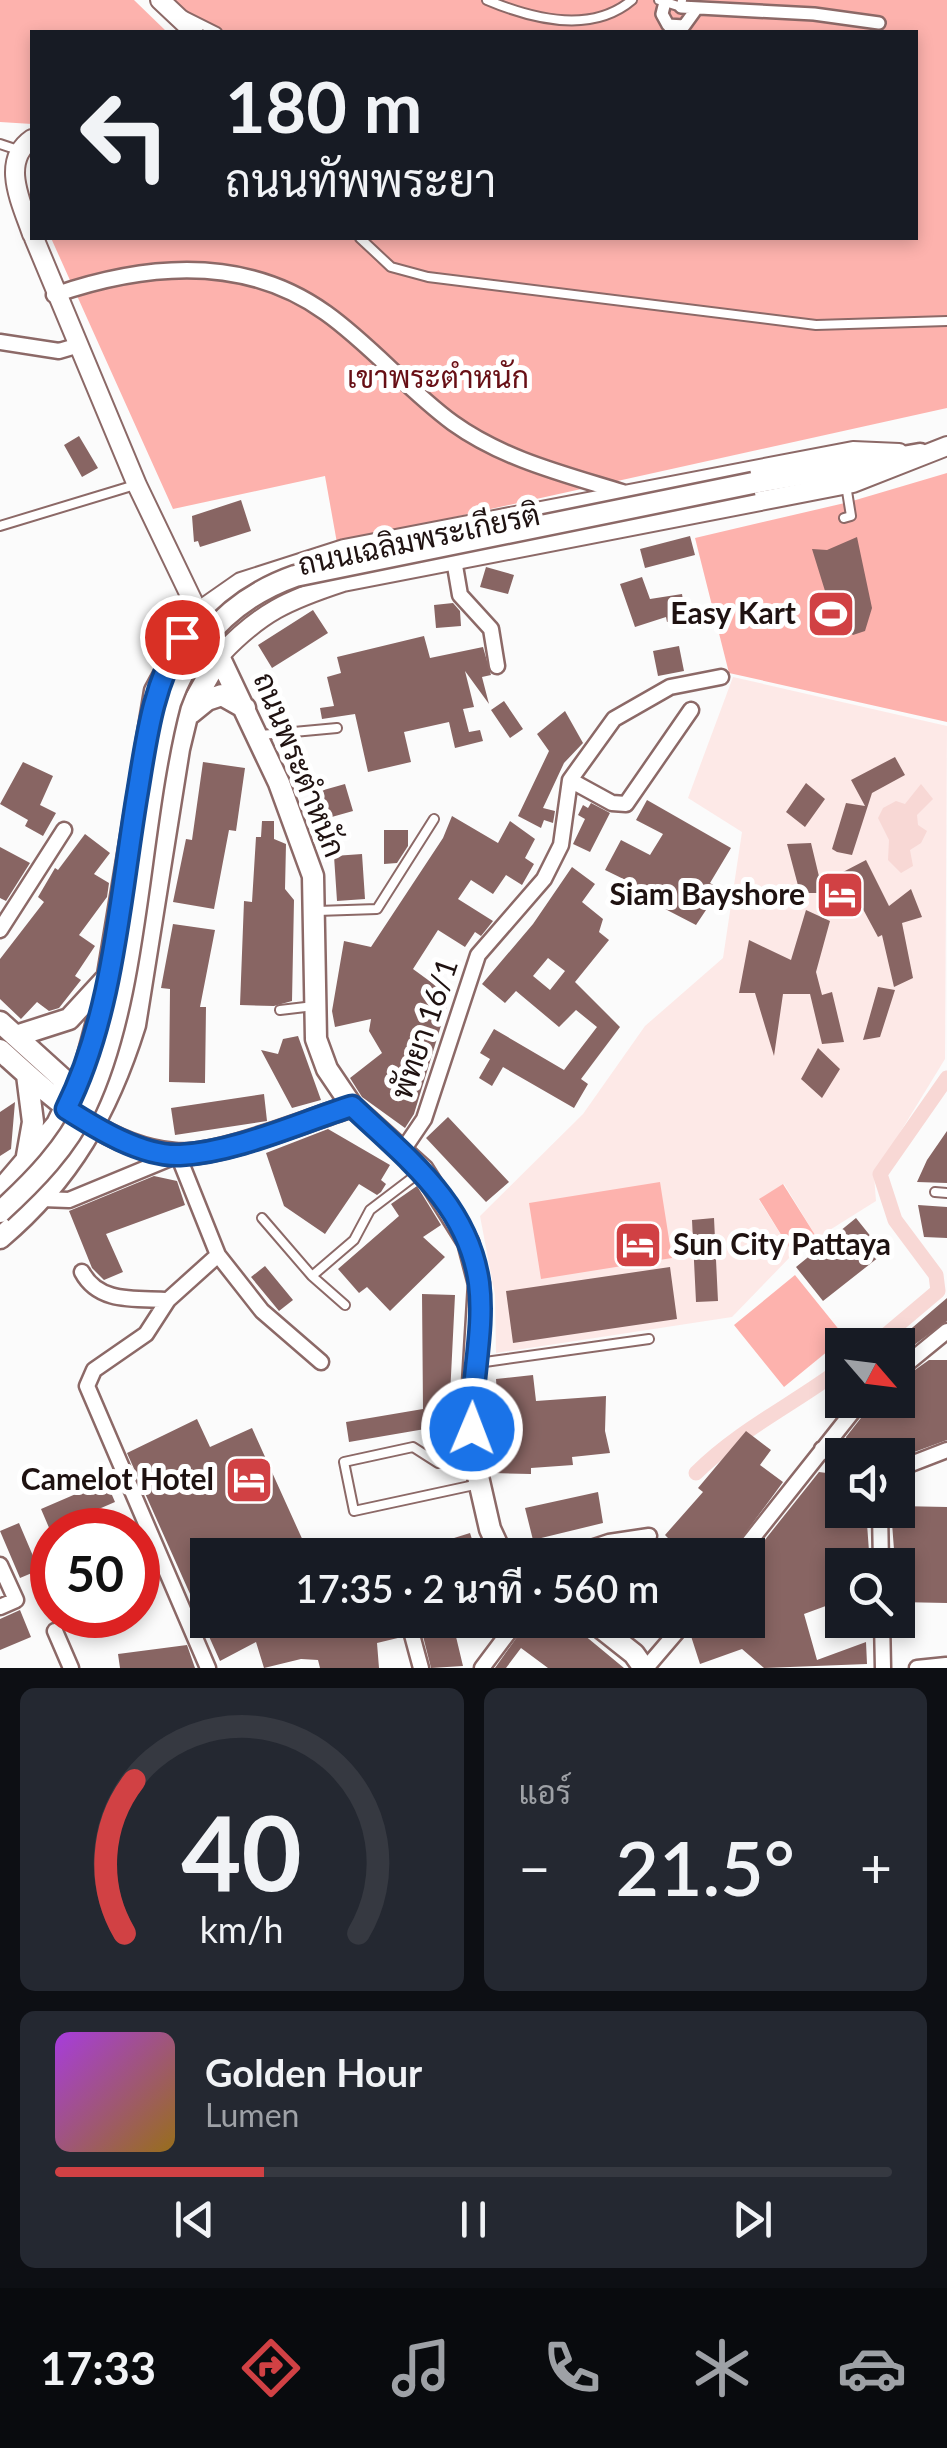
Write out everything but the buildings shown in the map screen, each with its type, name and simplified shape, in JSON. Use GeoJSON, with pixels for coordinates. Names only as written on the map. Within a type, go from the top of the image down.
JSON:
{"type":"FeatureCollection","features":[{"type":"Feature","properties":{"kind":"main road"},"geometry":{"type":"LineString","coordinates":[[5,1225],[58,1150],[97,1078],[117,1003],[170,703],[190,657],[225,616],[271,585],[295,576],[754,483],[920,454]]}},
{"type":"Feature","properties":{"kind":"main road","name":"ถนนเฉลิมพระเกียรติ"},"geometry":{"type":"LineString","coordinates":[[0,1191],[70,1100],[106,982],[155,691],[198,612]]}},
{"type":"Feature","properties":{"kind":"main road","name":"ถนนพระตำหนัก"},"geometry":{"type":"LineString","coordinates":[[198,612],[221,654],[304,849],[316,911],[316,1039],[326,1070],[352,1106],[424,1170],[468,1242],[479,1284],[474,1458],[494,1538]]}},
{"type":"Feature","properties":{"kind":"main road","name":"ถนนเฉลิมพระเกียรติ"},"geometry":{"type":"LineString","coordinates":[[5,1225],[42,1199],[68,1171],[98,1120],[127,1050],[141,992],[187,718],[221,654]]}},
{"type":"Feature","properties":{"kind":"main road"},"geometry":{"type":"LineString","coordinates":[[187,718],[206,700],[222,695],[245,708]]}},
{"type":"Feature","properties":{"kind":"main road"},"geometry":{"type":"LineString","coordinates":[[146,740],[165,731],[172,734],[180,749]]}},
{"type":"Feature","properties":{"kind":"main road"},"geometry":{"type":"LineString","coordinates":[[5,1036],[68,1020],[106,982],[122,1000],[141,992]]}},
{"type":"Feature","properties":{"kind":"main road"},"geometry":{"type":"LineString","coordinates":[[5,1036],[28,1075],[33,1122],[25,1162]]}},
{"type":"Feature","properties":{"kind":"main road"},"geometry":{"type":"LineString","coordinates":[[5,1036],[70,1100]]}},
{"type":"Feature","properties":{"kind":"main road"},"geometry":{"type":"LineString","coordinates":[[28,1075],[98,1120],[178,1155],[228,1145],[352,1106]]}},
{"type":"Feature","properties":{"kind":"main road"},"geometry":{"type":"LineString","coordinates":[[0,1199],[9,1205],[5,1225]]}},
{"type":"Feature","properties":{"kind":"main road"},"geometry":{"type":"LineString","coordinates":[[614,1638],[645,1668]]}},
{"type":"Feature","properties":{"kind":"street"},"geometry":{"type":"LineString","coordinates":[[662,1],[662,14],[668,25],[684,26],[697,8]]}},
{"type":"Feature","properties":{"kind":"street"},"geometry":{"type":"LineString","coordinates":[[682,3],[697,8],[814,14],[878,24]]}},
{"type":"Feature","properties":{"kind":"street"},"geometry":{"type":"LineString","coordinates":[[166,6],[192,30]]}},
{"type":"Feature","properties":{"kind":"street","name":"ถนนพระตำหนัก"},"geometry":{"type":"LineString","coordinates":[[17,145],[11,167],[30,227]]}},
{"type":"Feature","properties":{"kind":"street","name":"ถนนพระตำหนัก"},"geometry":{"type":"LineString","coordinates":[[34,240],[54,295],[137,485],[198,612]]}},
{"type":"Feature","properties":{"kind":"street"},"geometry":{"type":"LineString","coordinates":[[54,295],[123,274],[190,268],[294,293],[356,338],[452,422],[538,466],[622,492]]}},
{"type":"Feature","properties":{"kind":"street"},"geometry":{"type":"LineString","coordinates":[[0,342],[59,350],[76,346]]}},
{"type":"Feature","properties":{"kind":"street","name":"ถนนเฉลิมพระเกียรติ"},"geometry":{"type":"LineString","coordinates":[[221,654],[260,616],[285,600],[343,582],[846,484],[947,446]]}},
{"type":"Feature","properties":{"kind":"street","name":"ถนนเฉลิมพระเกียรติ"},"geometry":{"type":"LineString","coordinates":[[198,612],[241,582],[333,552],[622,492],[854,450],[920,454]]}},
{"type":"Feature","properties":{"kind":"street"},"geometry":{"type":"LineString","coordinates":[[333,552],[332,570],[343,582]]}},
{"type":"Feature","properties":{"kind":"street"},"geometry":{"type":"LineString","coordinates":[[454,560],[460,596],[491,629],[497,666]]}},
{"type":"Feature","properties":{"kind":"street","name":"พัทยา 16/1"},"geometry":{"type":"LineString","coordinates":[[403,1150],[424,1120],[478,955],[544,879],[562,845],[570,780],[614,719],[670,687],[720,677]]}},
{"type":"Feature","properties":{"kind":"street"},"geometry":{"type":"LineString","coordinates":[[570,780],[612,803],[626,804],[691,710]]}},
{"type":"Feature","properties":{"kind":"street"},"geometry":{"type":"LineString","coordinates":[[0,930],[64,830]]}},
{"type":"Feature","properties":{"kind":"street"},"geometry":{"type":"LineString","coordinates":[[42,1199],[70,1200],[178,1155],[218,1255],[262,1310],[321,1362]]}},
{"type":"Feature","properties":{"kind":"street"},"geometry":{"type":"LineString","coordinates":[[0,1168],[25,1162]]}},
{"type":"Feature","properties":{"kind":"street"},"geometry":{"type":"LineString","coordinates":[[208,1668],[88,1386],[94,1370],[146,1334],[168,1300],[218,1255]]}},
{"type":"Feature","properties":{"kind":"street"},"geometry":{"type":"LineString","coordinates":[[82,1272],[89,1284],[105,1296],[168,1300]]}},
{"type":"Feature","properties":{"kind":"street"},"geometry":{"type":"LineString","coordinates":[[915,1356],[947,1330]]}},
{"type":"Feature","properties":{"kind":"street"},"geometry":{"type":"LineString","coordinates":[[753,1538],[847,1418]]}},
{"type":"Feature","properties":{"kind":"street"},"geometry":{"type":"LineString","coordinates":[[915,1463],[947,1450]]}},
{"type":"Feature","properties":{"kind":"street"},"geometry":{"type":"LineString","coordinates":[[635,1538],[649,1536]]}},
{"type":"Feature","properties":{"kind":"street"},"geometry":{"type":"LineString","coordinates":[[0,1565],[16,1600],[0,1607]]}},
{"type":"Feature","properties":{"kind":"street"},"geometry":{"type":"LineString","coordinates":[[58,1638],[72,1668]]}},
{"type":"Feature","properties":{"kind":"street"},"geometry":{"type":"LineString","coordinates":[[413,1638],[421,1668]]}},
{"type":"Feature","properties":{"kind":"street"},"geometry":{"type":"LineString","coordinates":[[482,1668],[504,1638]]}},
{"type":"Feature","properties":{"kind":"street"},"geometry":{"type":"LineString","coordinates":[[645,1668],[672,1638]]}},
{"type":"Feature","properties":{"kind":"street"},"geometry":{"type":"LineString","coordinates":[[882,1638],[883,1668]]}},
{"type":"Feature","properties":{"kind":"street"},"geometry":{"type":"LineString","coordinates":[[917,1668],[946,1665]]}},
{"type":"Feature","properties":{"kind":"lane"},"geometry":{"type":"LineString","coordinates":[[487,0],[510,10],[573,21],[616,14],[632,0]]}},
{"type":"Feature","properties":{"kind":"lane"},"geometry":{"type":"LineString","coordinates":[[662,1],[682,3]]}},
{"type":"Feature","properties":{"kind":"lane"},"geometry":{"type":"LineString","coordinates":[[166,6],[214,30]]}},
{"type":"Feature","properties":{"kind":"lane"},"geometry":{"type":"LineString","coordinates":[[362,240],[391,267],[428,278],[816,325],[947,321]]}},
{"type":"Feature","properties":{"kind":"lane"},"geometry":{"type":"LineString","coordinates":[[844,518],[851,516],[846,484]]}},
{"type":"Feature","properties":{"kind":"lane"},"geometry":{"type":"LineString","coordinates":[[0,526],[137,485]]}},
{"type":"Feature","properties":{"kind":"lane"},"geometry":{"type":"LineString","coordinates":[[257,736],[337,728]]}},
{"type":"Feature","properties":{"kind":"lane"},"geometry":{"type":"LineString","coordinates":[[316,911],[377,909],[396,886],[434,820]]}},
{"type":"Feature","properties":{"kind":"lane"},"geometry":{"type":"LineString","coordinates":[[280,1010],[314,1006]]}},
{"type":"Feature","properties":{"kind":"lane"},"geometry":{"type":"LineString","coordinates":[[312,1276],[354,1240],[370,1210],[424,1170]]}},
{"type":"Feature","properties":{"kind":"lane"},"geometry":{"type":"LineString","coordinates":[[935,1192],[947,1193]]}},
{"type":"Feature","properties":{"kind":"lane"},"geometry":{"type":"LineString","coordinates":[[262,1218],[312,1276],[345,1305]]}},
{"type":"Feature","properties":{"kind":"lane"},"geometry":{"type":"LineString","coordinates":[[474,1364],[650,1339]]}},
{"type":"Feature","properties":{"kind":"lane"},"geometry":{"type":"LineString","coordinates":[[474,1458],[438,1463],[413,1447],[344,1462],[354,1511],[479,1484]]}},
{"type":"Feature","properties":{"kind":"shaded area","name":"Siam Bayshore"},"geometry":{"type":"Polygon","coordinates":[[[733,677],[947,726],[945,1059],[874,1175],[876,1201],[817,1238],[784,1184],[759,1200],[793,1254],[732,1317],[496,1353],[495,1295],[480,1216],[583,1114],[645,1026],[723,958],[742,832],[688,798],[733,677]]]}},
{"type":"Feature","properties":{"kind":"shaded area"},"geometry":{"type":"Polygon","coordinates":[[[921,784],[933,799],[917,815],[918,825],[927,831],[921,843],[910,850],[913,866],[901,873],[888,860],[889,840],[878,818],[883,808],[896,801],[905,804],[921,784]]]}},
{"type":"Feature","properties":{"kind":"green space"},"geometry":{"type":"Polygon","coordinates":[[[0,0],[134,0],[165,30],[30,30],[30,124],[0,122],[0,0]]]}},
{"type":"Feature","properties":{"kind":"green space","name":"เขาพระตำหนัก"},"geometry":{"type":"Polygon","coordinates":[[[175,0],[947,0],[947,408],[337,543],[325,476],[173,509],[52,240],[918,240],[918,30],[207,30],[175,0]]]}},
{"type":"Feature","properties":{"kind":"green space","name":"Easy Kart"},"geometry":{"type":"Polygon","coordinates":[[[947,473],[947,722],[729,673],[695,538],[849,502],[947,473]]]}},
{"type":"Feature","properties":{"kind":"green space"},"geometry":{"type":"Polygon","coordinates":[[[660,1182],[672,1258],[541,1279],[529,1203],[660,1182]]]}},
{"type":"Feature","properties":{"kind":"green space"},"geometry":{"type":"Polygon","coordinates":[[[783,1184],[817,1238],[793,1254],[759,1199],[783,1184]]]}},
{"type":"Feature","properties":{"kind":"green space"},"geometry":{"type":"Polygon","coordinates":[[[795,1275],[838,1328],[825,1328],[825,1353],[784,1387],[734,1325],[795,1275]]]}},
{"type":"Feature","properties":{"kind":"waterway"},"geometry":{"type":"LineString","coordinates":[[894,1328],[938,1291],[936,1275],[895,1220],[880,1174],[947,1078]]}},
{"type":"Feature","properties":{"kind":"waterway"},"geometry":{"type":"LineString","coordinates":[[696,1473],[748,1430],[825,1379]]}},
{"type":"Feature","properties":{"kind":"place","name":"Easy Kart"},"geometry":{"type":"Point","coordinates":[831,614]}},
{"type":"Feature","properties":{"kind":"place","name":"Siam Bayshore"},"geometry":{"type":"Point","coordinates":[840,895]}},
{"type":"Feature","properties":{"kind":"place","name":"Sun City Pattaya"},"geometry":{"type":"Point","coordinates":[638,1245]}},
{"type":"Feature","properties":{"kind":"place","name":"Camelot Hotel"},"geometry":{"type":"Point","coordinates":[249,1480]}},
{"type":"Feature","properties":{"kind":"route"},"geometry":{"type":"LineString","coordinates":[[182,637],[155,691],[106,987],[85,1067],[66,1109],[95,1127],[155,1151],[178,1155],[228,1145],[352,1106],[424,1170],[468,1242],[479,1284],[472,1429]]}}]}
